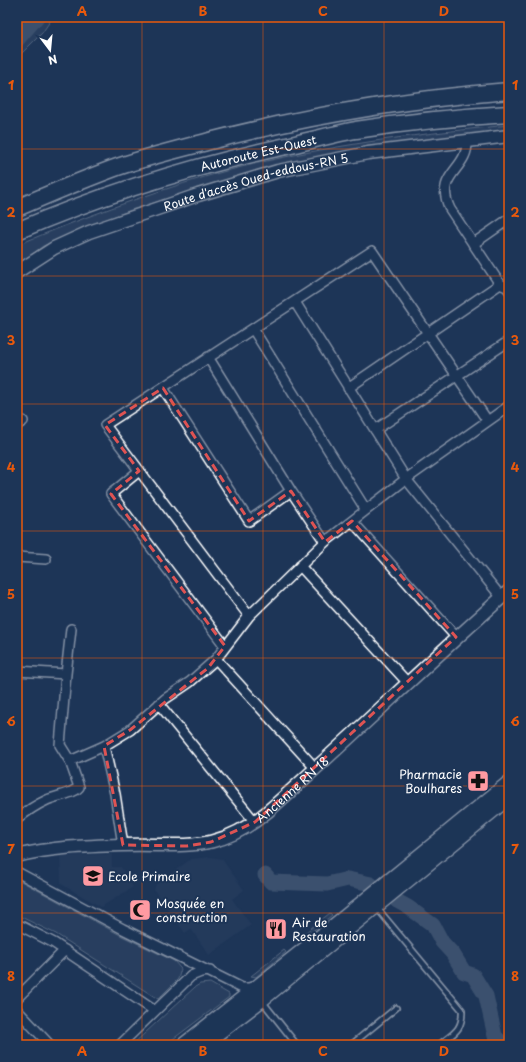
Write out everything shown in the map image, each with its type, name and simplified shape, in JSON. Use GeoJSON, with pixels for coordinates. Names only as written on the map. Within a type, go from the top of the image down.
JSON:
{"type":"FeatureCollection","features":[{"type":"Feature","properties":{"kind":"highway","name":"Autoroute Est-Ouest"},"geometry":{"type":"LineString","coordinates":[[17,208],[113,169],[185,148],[270,126],[393,104],[444,97],[509,91]]}},
{"type":"Feature","properties":{"kind":"highway","name":"Autoroute Est-Ouest"},"geometry":{"type":"LineString","coordinates":[[17,231],[115,193],[182,171],[261,151],[355,131],[442,118],[509,114]]}},
{"type":"Feature","properties":{"kind":"main road","name":"Route d'accès Oued-eddous-RN 5"},"geometry":{"type":"LineString","coordinates":[[17,272],[54,248],[89,232],[249,179],[304,165],[368,153],[509,136]]}},
{"type":"Feature","properties":{"kind":"main road","name":"Ancienne RN 18"},"geometry":{"type":"LineString","coordinates":[[17,856],[46,850],[123,845],[187,846],[211,842],[232,835],[255,822],[316,769],[407,682],[507,593]]}},
{"type":"Feature","properties":{"kind":"main road"},"geometry":{"type":"LineString","coordinates":[[184,1045],[509,783]]}},
{"type":"Feature","properties":{"kind":"main road"},"geometry":{"type":"LineString","coordinates":[[202,1045],[261,1000],[509,797]]}},
{"type":"Feature","properties":{"kind":"street"},"geometry":{"type":"LineString","coordinates":[[467,140],[468,151],[449,179],[445,188],[445,198],[500,284],[507,287],[509,290]]}},
{"type":"Feature","properties":{"kind":"street"},"geometry":{"type":"LineString","coordinates":[[473,244],[509,219]]}},
{"type":"Feature","properties":{"kind":"street"},"geometry":{"type":"LineString","coordinates":[[249,616],[105,425],[372,251],[487,420]]}},
{"type":"Feature","properties":{"kind":"street"},"geometry":{"type":"LineString","coordinates":[[348,388],[500,284]]}},
{"type":"Feature","properties":{"kind":"street"},"geometry":{"type":"LineString","coordinates":[[295,302],[406,478],[507,593]]}},
{"type":"Feature","properties":{"kind":"street"},"geometry":{"type":"LineString","coordinates":[[253,329],[366,510]]}},
{"type":"Feature","properties":{"kind":"street"},"geometry":{"type":"LineString","coordinates":[[375,430],[458,377],[509,341]]}},
{"type":"Feature","properties":{"kind":"street"},"geometry":{"type":"LineString","coordinates":[[208,358],[291,491],[326,542]]}},
{"type":"Feature","properties":{"kind":"street"},"geometry":{"type":"LineString","coordinates":[[163,388],[249,521],[291,491]]}},
{"type":"Feature","properties":{"kind":"street"},"geometry":{"type":"LineString","coordinates":[[70,761],[104,746],[130,730],[159,704],[190,682],[216,659],[249,616],[326,542],[406,478],[509,406]]}},
{"type":"Feature","properties":{"kind":"street"},"geometry":{"type":"LineString","coordinates":[[139,471],[111,494],[225,646]]}},
{"type":"Feature","properties":{"kind":"street"},"geometry":{"type":"LineString","coordinates":[[352,521],[456,637]]}},
{"type":"Feature","properties":{"kind":"street"},"geometry":{"type":"LineString","coordinates":[[17,557],[46,559]]}},
{"type":"Feature","properties":{"kind":"street"},"geometry":{"type":"LineString","coordinates":[[300,566],[407,682]]}},
{"type":"Feature","properties":{"kind":"street"},"geometry":{"type":"LineString","coordinates":[[17,819],[48,799],[77,790],[80,787],[70,761],[60,745],[71,629]]}},
{"type":"Feature","properties":{"kind":"street"},"geometry":{"type":"LineString","coordinates":[[216,659],[316,769]]}},
{"type":"Feature","properties":{"kind":"street"},"geometry":{"type":"LineString","coordinates":[[17,671],[66,674]]}},
{"type":"Feature","properties":{"kind":"street"},"geometry":{"type":"LineString","coordinates":[[159,704],[255,822]]}},
{"type":"Feature","properties":{"kind":"street"},"geometry":{"type":"LineString","coordinates":[[104,746],[115,794],[123,845]]}},
{"type":"Feature","properties":{"kind":"street"},"geometry":{"type":"LineString","coordinates":[[17,872],[123,929],[242,988],[249,988],[262,983]]}},
{"type":"Feature","properties":{"kind":"street"},"geometry":{"type":"LineString","coordinates":[[17,924],[65,950],[155,1011]]}},
{"type":"Feature","properties":{"kind":"street"},"geometry":{"type":"LineString","coordinates":[[17,998],[65,950]]}},
{"type":"Feature","properties":{"kind":"street"},"geometry":{"type":"LineString","coordinates":[[120,1045],[191,976],[201,972],[210,971]]}},
{"type":"Feature","properties":{"kind":"street"},"geometry":{"type":"LineString","coordinates":[[228,981],[236,988],[238,995],[236,1004]]}},
{"type":"Feature","properties":{"kind":"street"},"geometry":{"type":"LineString","coordinates":[[17,1010],[50,1045]]}},
{"type":"Feature","properties":{"kind":"lane"},"geometry":{"type":"LineString","coordinates":[[375,906],[462,1010],[463,1021],[459,1029],[439,1045]]}},
{"type":"Feature","properties":{"kind":"lane"},"geometry":{"type":"LineString","coordinates":[[261,1000],[296,1045]]}},
{"type":"Feature","properties":{"kind":"lane"},"geometry":{"type":"LineString","coordinates":[[351,1045],[396,1008]]}},
{"type":"Feature","properties":{"kind":"highlighted area"},"geometry":{"type":"Polygon","coordinates":[[[163,388],[249,521],[291,491],[325,542],[352,521],[456,637],[255,822],[211,842],[187,846],[123,845],[104,746],[130,730],[208,668],[225,646],[111,494],[139,471],[105,425],[163,388]]]}},
{"type":"Feature","properties":{"kind":"shaded area"},"geometry":{"type":"Polygon","coordinates":[[[17,17],[53,17],[42,33],[17,58],[17,17]]]}},
{"type":"Feature","properties":{"kind":"shaded area"},"geometry":{"type":"Polygon","coordinates":[[[509,125],[509,130],[366,148],[247,174],[131,210],[86,227],[43,246],[17,266],[17,245],[112,208],[208,176],[245,166],[319,150],[433,133],[509,125]]]}},
{"type":"Feature","properties":{"kind":"shaded area","name":"Ecole Primaire"},"geometry":{"type":"Polygon","coordinates":[[[112,854],[112,867],[121,867],[133,887],[101,907],[61,884],[60,856],[112,854]]]}},
{"type":"Feature","properties":{"kind":"shaded area"},"geometry":{"type":"Polygon","coordinates":[[[211,857],[222,859],[244,890],[232,899],[251,925],[209,955],[191,929],[185,933],[154,890],[156,884],[191,859],[211,857]]]}},
{"type":"Feature","properties":{"kind":"shaded area"},"geometry":{"type":"Polygon","coordinates":[[[17,879],[122,936],[174,961],[181,969],[178,979],[158,999],[56,934],[17,915],[17,879]]]}},
{"type":"Feature","properties":{"kind":"shaded area"},"geometry":{"type":"Polygon","coordinates":[[[330,913],[332,915],[303,939],[301,936],[330,913]]]}},
{"type":"Feature","properties":{"kind":"shaded area"},"geometry":{"type":"Polygon","coordinates":[[[284,950],[286,952],[256,977],[251,976],[284,950]]]}},
{"type":"Feature","properties":{"kind":"shaded area"},"geometry":{"type":"Polygon","coordinates":[[[210,983],[229,994],[229,997],[165,1045],[132,1045],[195,987],[200,984],[210,983]]]}},
{"type":"Feature","properties":{"kind":"waterway"},"geometry":{"type":"LineString","coordinates":[[17,40],[37,17]]}},
{"type":"Feature","properties":{"kind":"waterway"},"geometry":{"type":"LineString","coordinates":[[265,875],[271,882],[327,884],[348,879],[371,884]]}},
{"type":"Feature","properties":{"kind":"waterway"},"geometry":{"type":"LineString","coordinates":[[397,901],[433,925],[442,942],[453,954],[464,972],[473,975],[486,996],[495,1036],[504,1045]]}},
{"type":"Feature","properties":{"kind":"place","name":"Pharmacie Boulhares"},"geometry":{"type":"Point","coordinates":[478,781]}},
{"type":"Feature","properties":{"kind":"place","name":"Ecole Primaire"},"geometry":{"type":"Point","coordinates":[93,876]}},
{"type":"Feature","properties":{"kind":"place","name":"Mosquée en construction"},"geometry":{"type":"Point","coordinates":[140,910]}},
{"type":"Feature","properties":{"kind":"place","name":"Air de Restauration"},"geometry":{"type":"Point","coordinates":[276,929]}}]}
